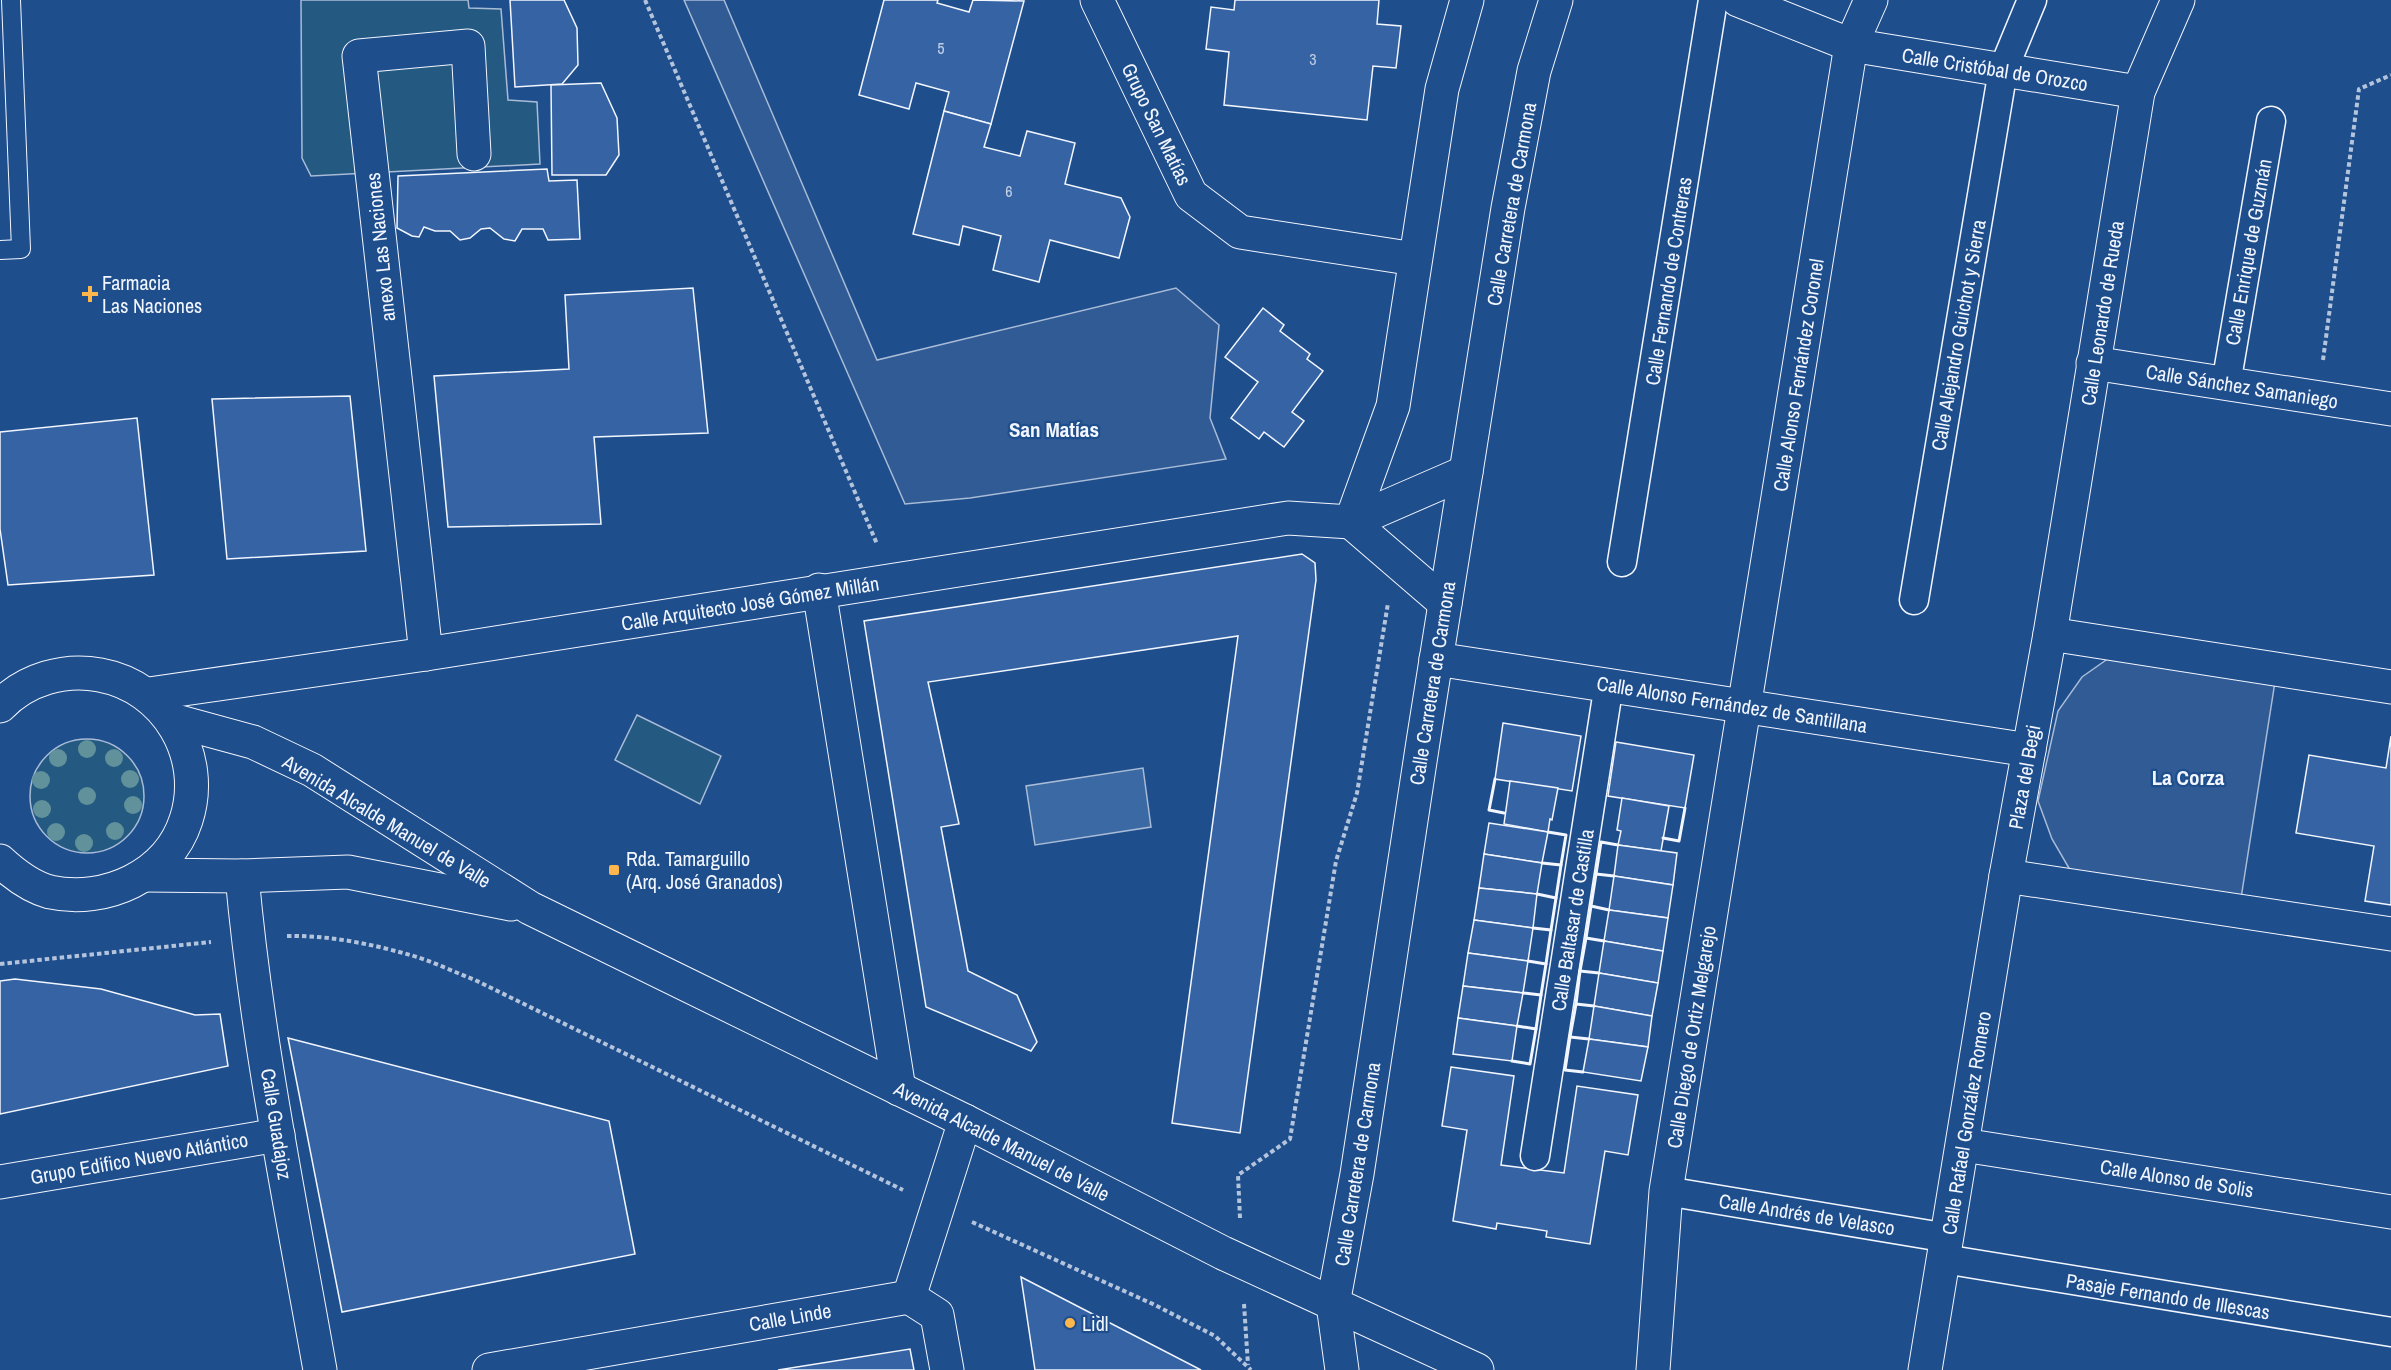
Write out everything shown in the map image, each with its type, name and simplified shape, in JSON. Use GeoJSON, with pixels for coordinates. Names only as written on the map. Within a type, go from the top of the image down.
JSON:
{"type":"FeatureCollection","features":[{"type":"Feature","properties":{"kind":"street","name":"Grupo San Matías"},"geometry":{"type":"LineString","coordinates":[[1097,0],[1191,195],[1240,232],[1416,259]]}},
{"type":"Feature","properties":{"kind":"street"},"geometry":{"type":"LineString","coordinates":[[1351,522],[1393,406],[1442,89],[1467,0]]}},
{"type":"Feature","properties":{"kind":"street","name":"Calle Carretera de Carmona"},"geometry":{"type":"LineString","coordinates":[[1342,1370],[1333,1304],[1357,1174],[1436,658],[1515,174],[1534,71],[1556,0]]}},
{"type":"Feature","properties":{"kind":"street","name":"Calle Fernando de Contreras"},"geometry":{"type":"LineString","coordinates":[[1622,562],[1713,0]]}},
{"type":"Feature","properties":{"kind":"street","name":"Calle Cristóbal de Orozco"},"geometry":{"type":"LineString","coordinates":[[1738,0],[1851,45],[2138,92]]}},
{"type":"Feature","properties":{"kind":"street","name":"Calle Alonso Fernández Coronel"},"geometry":{"type":"LineString","coordinates":[[1744,705],[1851,45],[1871,0]]}},
{"type":"Feature","properties":{"kind":"street","name":"Calle Alejandro Guichot y Sierra"},"geometry":{"type":"LineString","coordinates":[[1914,600],[2003,70],[2032,0]]}},
{"type":"Feature","properties":{"kind":"street","name":"Calle Leonardo de Rueda"},"geometry":{"type":"LineString","coordinates":[[2050,634],[2138,92],[2178,0]]}},
{"type":"Feature","properties":{"kind":"street","name":"anexo Las Naciones"},"geometry":{"type":"LineString","coordinates":[[426,654],[359,56],[468,46],[474,154]]}},
{"type":"Feature","properties":{"kind":"street","name":"Calle Enrique de Guzmán"},"geometry":{"type":"LineString","coordinates":[[2226,384],[2271,122]]}},
{"type":"Feature","properties":{"kind":"street","name":"Calle Sánchez Samaniego"},"geometry":{"type":"LineString","coordinates":[[2093,363],[2391,409]]}},
{"type":"Feature","properties":{"kind":"street"},"geometry":{"type":"LineString","coordinates":[[1351,522],[1466,472]]}},
{"type":"Feature","properties":{"kind":"street","name":"Calle Arquitecto José Gómez Millán"},"geometry":{"type":"LineString","coordinates":[[149,694],[426,654],[819,590],[892,581],[1288,518],[1351,522]]}},
{"type":"Feature","properties":{"kind":"street"},"geometry":{"type":"LineString","coordinates":[[1351,522],[1445,603]]}},
{"type":"Feature","properties":{"kind":"street"},"geometry":{"type":"LineString","coordinates":[[819,590],[899,1089]]}},
{"type":"Feature","properties":{"kind":"street"},"geometry":{"type":"LineString","coordinates":[[2050,634],[2391,687]]}},
{"type":"Feature","properties":{"kind":"street","name":"Plaza del Begi"},"geometry":{"type":"LineString","coordinates":[[2006,876],[2050,634]]}},
{"type":"Feature","properties":{"kind":"street","name":"Calle Alonso Fernández de Santillana"},"geometry":{"type":"LineString","coordinates":[[1436,658],[2029,750]]}},
{"type":"Feature","properties":{"kind":"street"},"geometry":{"type":"LineString","coordinates":[[2,698],[50,676],[84,672],[118,678],[149,694],[172,720],[188,752],[192,786],[186,820],[169,851],[144,875],[115,891],[82,896],[48,892],[6,876]]}},
{"type":"Feature","properties":{"kind":"street","name":"Calle Baltasar de Castilla"},"geometry":{"type":"LineString","coordinates":[[1535,1156],[1609,684]]}},
{"type":"Feature","properties":{"kind":"street","name":"Calle Diego de Ortiz Melgarejo"},"geometry":{"type":"LineString","coordinates":[[1653,1370],[1666,1191],[1744,705]]}},
{"type":"Feature","properties":{"kind":"street","name":"Avenida Alcalde Manuel de Valle"},"geometry":{"type":"LineString","coordinates":[[172,720],[253,742],[312,770],[530,908],[965,1121],[1223,1253],[1477,1370]]}},
{"type":"Feature","properties":{"kind":"street","name":"Avenida Alcalde Manuel de Valle"},"geometry":{"type":"LineString","coordinates":[[144,875],[243,876],[348,872],[530,908]]}},
{"type":"Feature","properties":{"kind":"street","name":"Calle Guadajoz"},"geometry":{"type":"LineString","coordinates":[[243,876],[248,938],[278,1134],[320,1370]]}},
{"type":"Feature","properties":{"kind":"street"},"geometry":{"type":"LineString","coordinates":[[2006,876],[2391,934]]}},
{"type":"Feature","properties":{"kind":"street","name":"Calle Rafael González Romero"},"geometry":{"type":"LineString","coordinates":[[1925,1370],[1964,1145],[2006,876]]}},
{"type":"Feature","properties":{"kind":"street"},"geometry":{"type":"LineString","coordinates":[[947,1370],[937,1315],[909,1297],[965,1121]]}},
{"type":"Feature","properties":{"kind":"street","name":"Grupo Edifico Nuevo Atlántico"},"geometry":{"type":"LineString","coordinates":[[0,1182],[278,1134]]}},
{"type":"Feature","properties":{"kind":"street","name":"Calle Alonso de Solis"},"geometry":{"type":"LineString","coordinates":[[1964,1145],[2391,1212]]}},
{"type":"Feature","properties":{"kind":"street","name":"Calle Andrés de Velasco"},"geometry":{"type":"LineString","coordinates":[[1666,1191],[1946,1249]]}},
{"type":"Feature","properties":{"kind":"street","name":"Pasaje Fernando de Illescas"},"geometry":{"type":"LineString","coordinates":[[1946,1249],[2391,1332]]}},
{"type":"Feature","properties":{"kind":"street","name":"Calle Linde"},"geometry":{"type":"LineString","coordinates":[[489,1370],[909,1297]]}},
{"type":"Feature","properties":{"kind":"lane"},"geometry":{"type":"LineString","coordinates":[[0,250],[21,249],[10,0]]}},
{"type":"Feature","properties":{"kind":"path"},"geometry":{"type":"LineString","coordinates":[[645,0],[892,581]]}},
{"type":"Feature","properties":{"kind":"path"},"geometry":{"type":"LineString","coordinates":[[2318,398],[2359,89],[2391,75]]}},
{"type":"Feature","properties":{"kind":"path"},"geometry":{"type":"LineString","coordinates":[[1238,1175],[1290,1139],[1335,861],[1357,793],[1388,599]]}},
{"type":"Feature","properties":{"kind":"path"},"geometry":{"type":"LineString","coordinates":[[283,937],[303,936],[362,944],[412,955],[475,980],[913,1194]]}},
{"type":"Feature","properties":{"kind":"path"},"geometry":{"type":"LineString","coordinates":[[0,964],[219,941]]}},
{"type":"Feature","properties":{"kind":"path"},"geometry":{"type":"LineString","coordinates":[[965,1218],[1155,1305],[1215,1336],[1251,1370]]}},
{"type":"Feature","properties":{"kind":"shaded area"},"geometry":{"type":"Polygon","coordinates":[[[301,0],[468,0],[469,8],[501,9],[508,100],[537,102],[540,164],[311,176],[302,158],[301,0]]]}},
{"type":"Feature","properties":{"kind":"shaded area"},"geometry":{"type":"Polygon","coordinates":[[[684,0],[724,0],[877,360],[1176,288],[1219,325],[1210,418],[1226,459],[970,498],[905,504],[684,0]]]}},
{"type":"Feature","properties":{"kind":"shaded area"},"geometry":{"type":"Polygon","coordinates":[[[2126,646],[2277,669],[2239,911],[2080,887],[2052,839],[2038,801],[2058,711],[2082,677],[2126,646]]]}},
{"type":"Feature","properties":{"kind":"shaded area"},"geometry":{"type":"Polygon","coordinates":[[[637,715],[721,756],[700,804],[615,760],[637,715]]]}},
{"type":"Feature","properties":{"kind":"shaded area"},"geometry":{"type":"Polygon","coordinates":[[[87,739],[109,743],[119,748],[135,764],[140,774],[144,796],[140,818],[135,828],[119,844],[109,849],[87,853],[65,849],[55,844],[39,828],[34,818],[30,796],[34,774],[39,764],[55,748],[65,743],[87,739]]]}},
{"type":"Feature","properties":{"kind":"shaded area"},"geometry":{"type":"Polygon","coordinates":[[[1143,768],[1151,827],[1035,845],[1026,786],[1143,768]]]}},
{"type":"Feature","properties":{"kind":"building"},"geometry":{"type":"Polygon","coordinates":[[[510,0],[564,0],[577,28],[578,65],[562,84],[515,87],[510,0]]]}},
{"type":"Feature","properties":{"kind":"building"},"geometry":{"type":"Polygon","coordinates":[[[884,0],[938,0],[937,3],[969,12],[973,0],[1024,1],[991,124],[944,111],[949,92],[916,83],[909,109],[859,95],[884,0]]]}},
{"type":"Feature","properties":{"kind":"building"},"geometry":{"type":"Polygon","coordinates":[[[1235,0],[1379,0],[1377,24],[1401,26],[1396,68],[1373,66],[1367,120],[1224,105],[1229,52],[1206,49],[1211,7],[1234,10],[1235,0]]]}},
{"type":"Feature","properties":{"kind":"building"},"geometry":{"type":"Polygon","coordinates":[[[601,83],[617,118],[619,155],[606,175],[552,175],[551,85],[601,83]]]}},
{"type":"Feature","properties":{"kind":"building"},"geometry":{"type":"Polygon","coordinates":[[[944,111],[991,124],[984,147],[1020,156],[1027,131],[1075,143],[1065,184],[1121,198],[1130,217],[1119,258],[1050,240],[1039,282],[993,270],[1001,236],[963,226],[959,245],[913,234],[944,111]]]}},
{"type":"Feature","properties":{"kind":"building"},"geometry":{"type":"Polygon","coordinates":[[[547,169],[549,181],[577,180],[580,239],[548,240],[543,229],[522,229],[515,241],[504,239],[490,228],[481,229],[470,238],[460,240],[450,231],[435,231],[424,227],[419,237],[397,228],[398,176],[547,169]]]}},
{"type":"Feature","properties":{"kind":"building"},"geometry":{"type":"Polygon","coordinates":[[[693,288],[708,433],[594,437],[601,524],[448,527],[434,376],[569,369],[565,295],[693,288]]]}},
{"type":"Feature","properties":{"kind":"building"},"geometry":{"type":"Polygon","coordinates":[[[1263,308],[1284,325],[1280,331],[1310,354],[1307,359],[1323,371],[1292,412],[1304,421],[1284,447],[1264,432],[1259,439],[1231,418],[1258,382],[1225,357],[1263,308]]]}},
{"type":"Feature","properties":{"kind":"building"},"geometry":{"type":"Polygon","coordinates":[[[350,396],[366,551],[227,559],[212,399],[350,396]]]}},
{"type":"Feature","properties":{"kind":"building"},"geometry":{"type":"Polygon","coordinates":[[[137,418],[154,575],[8,585],[0,529],[0,432],[137,418]]]}},
{"type":"Feature","properties":{"kind":"building"},"geometry":{"type":"Polygon","coordinates":[[[1302,554],[1315,563],[1316,580],[1240,1133],[1172,1123],[1238,636],[928,682],[959,824],[941,827],[968,971],[1017,995],[1037,1042],[1031,1051],[926,1007],[864,621],[1302,554]]]}},
{"type":"Feature","properties":{"kind":"building"},"geometry":{"type":"Polygon","coordinates":[[[1503,723],[1581,736],[1572,791],[1495,779],[1503,723]]]}},
{"type":"Feature","properties":{"kind":"building"},"geometry":{"type":"Polygon","coordinates":[[[2391,736],[2391,905],[2365,901],[2374,846],[2296,833],[2309,755],[2386,768],[2391,736]]]}},
{"type":"Feature","properties":{"kind":"building"},"geometry":{"type":"Polygon","coordinates":[[[1616,742],[1694,755],[1685,808],[1608,796],[1616,742]]]}},
{"type":"Feature","properties":{"kind":"building"},"geometry":{"type":"Polygon","coordinates":[[[1510,781],[1558,788],[1548,832],[1504,824],[1510,781]]]}},
{"type":"Feature","properties":{"kind":"building"},"geometry":{"type":"Polygon","coordinates":[[[1622,798],[1669,806],[1661,851],[1618,845],[1621,831],[1617,830],[1622,798]]]}},
{"type":"Feature","properties":{"kind":"building"},"geometry":{"type":"Polygon","coordinates":[[[1489,823],[1548,832],[1542,863],[1484,854],[1489,823]]]}},
{"type":"Feature","properties":{"kind":"building"},"geometry":{"type":"Polygon","coordinates":[[[1618,845],[1677,853],[1673,885],[1614,876],[1618,845]]]}},
{"type":"Feature","properties":{"kind":"building"},"geometry":{"type":"Polygon","coordinates":[[[1484,854],[1542,863],[1537,894],[1479,888],[1484,854]]]}},
{"type":"Feature","properties":{"kind":"building"},"geometry":{"type":"Polygon","coordinates":[[[1614,876],[1673,885],[1668,918],[1609,910],[1614,876]]]}},
{"type":"Feature","properties":{"kind":"building"},"geometry":{"type":"Polygon","coordinates":[[[1479,888],[1537,894],[1533,928],[1474,920],[1479,888]]]}},
{"type":"Feature","properties":{"kind":"building"},"geometry":{"type":"Polygon","coordinates":[[[1609,910],[1668,918],[1663,951],[1604,941],[1609,910]]]}},
{"type":"Feature","properties":{"kind":"building"},"geometry":{"type":"Polygon","coordinates":[[[1474,920],[1533,928],[1528,961],[1468,953],[1474,920]]]}},
{"type":"Feature","properties":{"kind":"building"},"geometry":{"type":"Polygon","coordinates":[[[1604,941],[1663,951],[1658,983],[1599,973],[1604,941]]]}},
{"type":"Feature","properties":{"kind":"building"},"geometry":{"type":"Polygon","coordinates":[[[1468,953],[1528,961],[1523,993],[1463,986],[1468,953]]]}},
{"type":"Feature","properties":{"kind":"building"},"geometry":{"type":"Polygon","coordinates":[[[1599,973],[1658,983],[1652,1016],[1594,1006],[1599,973]]]}},
{"type":"Feature","properties":{"kind":"building"},"geometry":{"type":"Polygon","coordinates":[[[15,979],[101,989],[195,1015],[220,1014],[228,1066],[0,1114],[0,981],[15,979]]]}},
{"type":"Feature","properties":{"kind":"building"},"geometry":{"type":"Polygon","coordinates":[[[1463,986],[1523,993],[1517,1026],[1458,1018],[1463,986]]]}},
{"type":"Feature","properties":{"kind":"building"},"geometry":{"type":"Polygon","coordinates":[[[1594,1006],[1652,1016],[1648,1047],[1589,1039],[1594,1006]]]}},
{"type":"Feature","properties":{"kind":"building"},"geometry":{"type":"Polygon","coordinates":[[[1458,1018],[1517,1026],[1512,1061],[1453,1054],[1458,1018]]]}},
{"type":"Feature","properties":{"kind":"building"},"geometry":{"type":"Polygon","coordinates":[[[288,1038],[609,1121],[635,1254],[342,1312],[288,1038]]]}},
{"type":"Feature","properties":{"kind":"building"},"geometry":{"type":"Polygon","coordinates":[[[1589,1039],[1648,1047],[1641,1081],[1583,1072],[1589,1039]]]}},
{"type":"Feature","properties":{"kind":"building"},"geometry":{"type":"Polygon","coordinates":[[[1451,1067],[1514,1076],[1501,1165],[1564,1173],[1577,1086],[1638,1095],[1628,1155],[1605,1151],[1590,1244],[1546,1237],[1547,1231],[1497,1223],[1496,1229],[1453,1221],[1467,1130],[1442,1126],[1451,1067]]]}},
{"type":"Feature","properties":{"kind":"building","name":"Lidl"},"geometry":{"type":"Polygon","coordinates":[[[1021,1277],[1201,1370],[1035,1370],[1021,1277]]]}},
{"type":"Feature","properties":{"kind":"building"},"geometry":{"type":"Polygon","coordinates":[[[910,1349],[914,1370],[778,1370],[910,1349]]]}},
{"type":"Feature","properties":{"kind":"wall"},"geometry":{"type":"LineString","coordinates":[[1495,779],[1489,810],[1504,813]]}},
{"type":"Feature","properties":{"kind":"wall"},"geometry":{"type":"LineString","coordinates":[[1663,838],[1679,841],[1685,808]]}},
{"type":"Feature","properties":{"kind":"wall"},"geometry":{"type":"LineString","coordinates":[[1542,863],[1561,865],[1566,835],[1548,832]]}},
{"type":"Feature","properties":{"kind":"wall"},"geometry":{"type":"LineString","coordinates":[[1614,876],[1596,874],[1601,842],[1618,845]]}},
{"type":"Feature","properties":{"kind":"wall"},"geometry":{"type":"LineString","coordinates":[[1537,894],[1556,898],[1561,865]]}},
{"type":"Feature","properties":{"kind":"wall"},"geometry":{"type":"LineString","coordinates":[[1596,874],[1591,906],[1609,910]]}},
{"type":"Feature","properties":{"kind":"wall"},"geometry":{"type":"LineString","coordinates":[[1533,928],[1551,930],[1556,898]]}},
{"type":"Feature","properties":{"kind":"wall"},"geometry":{"type":"LineString","coordinates":[[1591,906],[1586,938],[1604,941]]}},
{"type":"Feature","properties":{"kind":"wall"},"geometry":{"type":"LineString","coordinates":[[1528,961],[1546,964],[1551,930]]}},
{"type":"Feature","properties":{"kind":"wall"},"geometry":{"type":"LineString","coordinates":[[1586,938],[1580,971],[1599,973]]}},
{"type":"Feature","properties":{"kind":"wall"},"geometry":{"type":"LineString","coordinates":[[1523,993],[1541,995],[1546,964]]}},
{"type":"Feature","properties":{"kind":"wall"},"geometry":{"type":"LineString","coordinates":[[1580,971],[1576,1004],[1594,1006]]}},
{"type":"Feature","properties":{"kind":"wall"},"geometry":{"type":"LineString","coordinates":[[1517,1026],[1536,1029],[1541,995]]}},
{"type":"Feature","properties":{"kind":"wall"},"geometry":{"type":"LineString","coordinates":[[1576,1004],[1570,1037],[1589,1039]]}},
{"type":"Feature","properties":{"kind":"wall"},"geometry":{"type":"LineString","coordinates":[[1512,1061],[1530,1064],[1536,1029]]}},
{"type":"Feature","properties":{"kind":"wall"},"geometry":{"type":"LineString","coordinates":[[1570,1037],[1565,1070],[1583,1072]]}},
{"type":"Feature","properties":{"kind":"place","name":"Farmacia Las Naciones"},"geometry":{"type":"Point","coordinates":[90,294]}},
{"type":"Feature","properties":{"kind":"place","name":"Rda. Tamarguillo (Arq. José Granados)"},"geometry":{"type":"Point","coordinates":[614,870]}},
{"type":"Feature","properties":{"kind":"place","name":"Lidl"},"geometry":{"type":"Point","coordinates":[1070,1323]}},
{"type":"Feature","properties":{"kind":"district","name":"San Matías"},"geometry":{"type":"Point","coordinates":[1054,429]}},
{"type":"Feature","properties":{"kind":"district","name":"La Corza"},"geometry":{"type":"Point","coordinates":[2188,777]}}]}
